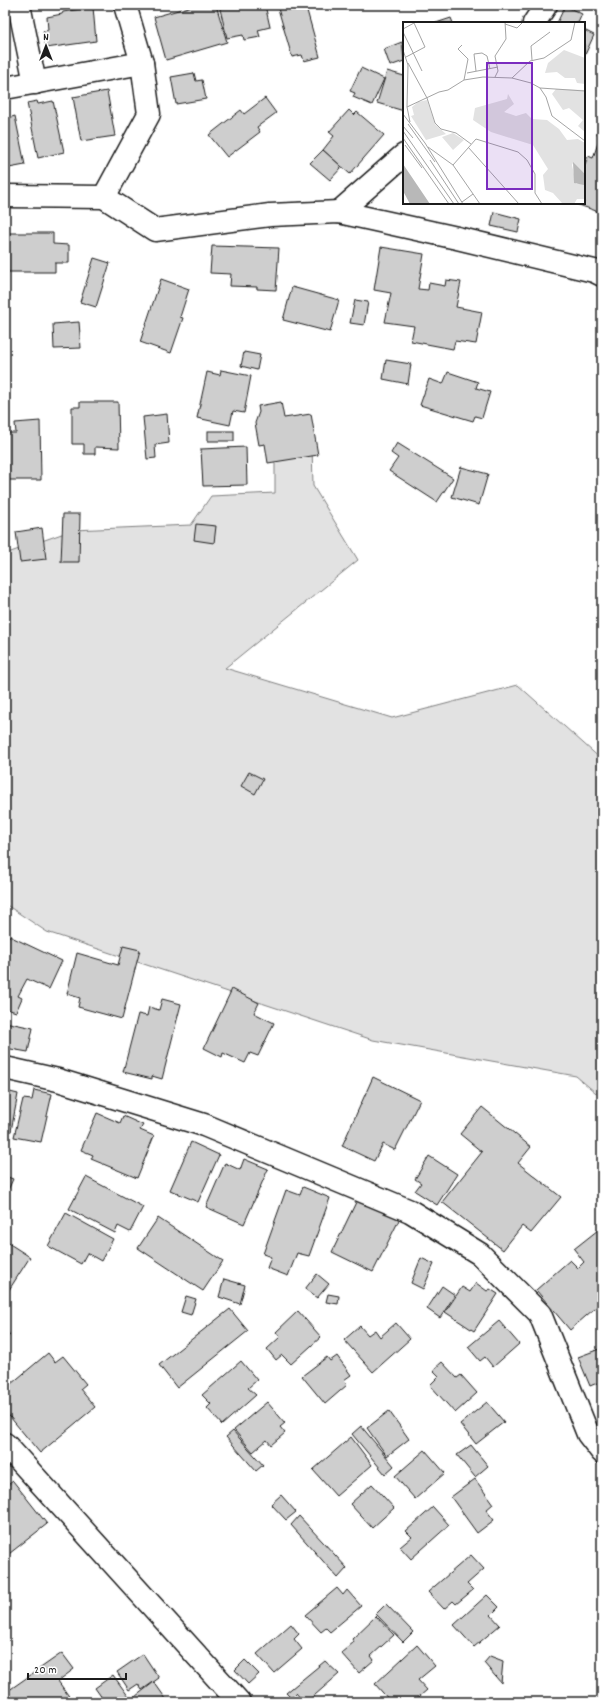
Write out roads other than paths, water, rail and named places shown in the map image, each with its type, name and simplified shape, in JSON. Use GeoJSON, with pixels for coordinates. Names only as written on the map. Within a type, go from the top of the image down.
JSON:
{"type":"FeatureCollection","features":[{"type":"Feature","properties":{"kind":"street"},"geometry":{"type":"LineString","coordinates":[[19,5],[35,82]]}},
{"type":"Feature","properties":{"kind":"street"},"geometry":{"type":"LineString","coordinates":[[104,197],[149,114],[142,63],[125,5]]}},
{"type":"Feature","properties":{"kind":"street"},"geometry":{"type":"LineString","coordinates":[[535,22],[546,5]]}},
{"type":"Feature","properties":{"kind":"street"},"geometry":{"type":"LineString","coordinates":[[5,88],[142,63]]}},
{"type":"Feature","properties":{"kind":"street"},"geometry":{"type":"LineString","coordinates":[[339,212],[403,156]]}},
{"type":"Feature","properties":{"kind":"street"},"geometry":{"type":"LineString","coordinates":[[5,196],[104,197],[155,230],[270,215],[339,212],[465,240],[594,271],[602,275]]}},
{"type":"Feature","properties":{"kind":"street"},"geometry":{"type":"LineString","coordinates":[[5,1068],[58,1080],[204,1125],[410,1211],[480,1254],[540,1314],[588,1434],[602,1452]]}},
{"type":"Feature","properties":{"kind":"street"},"geometry":{"type":"LineString","coordinates":[[5,1444],[239,1702]]}}]}
